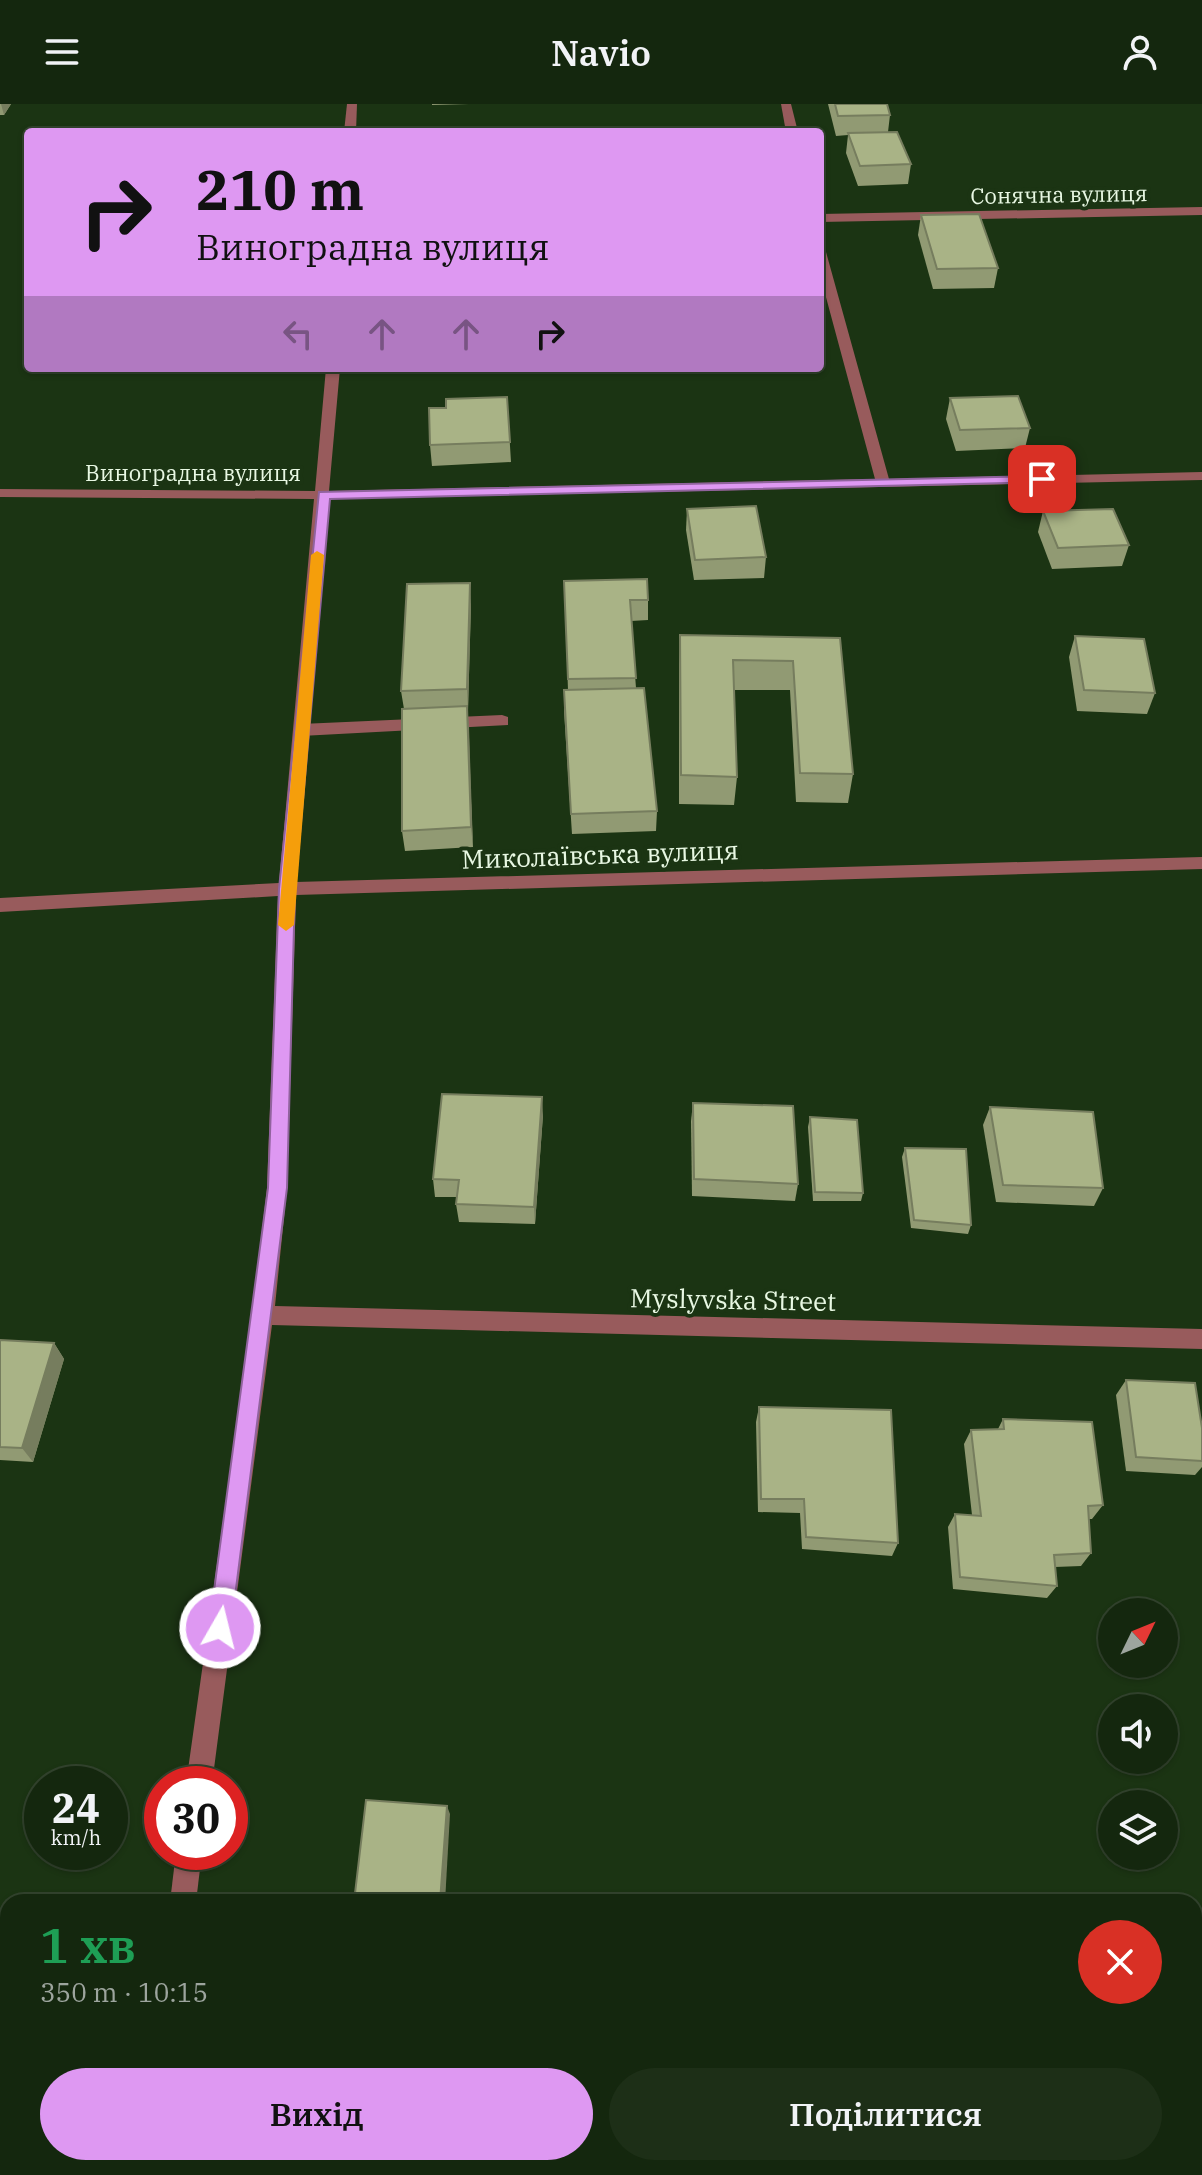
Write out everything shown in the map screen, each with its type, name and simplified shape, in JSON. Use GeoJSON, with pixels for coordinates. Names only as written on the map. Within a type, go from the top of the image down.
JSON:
{"type":"FeatureCollection","features":[{"type":"Feature","properties":{"kind":"street"},"geometry":{"type":"LineString","coordinates":[[350,128],[352,104]]}},
{"type":"Feature","properties":{"kind":"street"},"geometry":{"type":"LineString","coordinates":[[786,104],[791,128]]}},
{"type":"Feature","properties":{"kind":"street","name":"Сонячна вулиця"},"geometry":{"type":"LineString","coordinates":[[824,218],[1202,211]]}},
{"type":"Feature","properties":{"kind":"street"},"geometry":{"type":"LineString","coordinates":[[824,267],[883,483]]}},
{"type":"Feature","properties":{"kind":"street"},"geometry":{"type":"LineString","coordinates":[[201,1766],[263,1315],[277,1188],[287,889],[333,372]]}},
{"type":"Feature","properties":{"kind":"street","name":"Виноградна вулиця"},"geometry":{"type":"LineString","coordinates":[[0,493],[323,495],[1202,476]]}},
{"type":"Feature","properties":{"kind":"street"},"geometry":{"type":"LineString","coordinates":[[301,730],[502,721]]}},
{"type":"Feature","properties":{"kind":"street","name":"Миколаївська вулиця"},"geometry":{"type":"LineString","coordinates":[[0,905],[287,889],[1202,863]]}},
{"type":"Feature","properties":{"kind":"street","name":"Myslyvska Street"},"geometry":{"type":"LineString","coordinates":[[263,1315],[1202,1339]]}},
{"type":"Feature","properties":{"kind":"street"},"geometry":{"type":"LineString","coordinates":[[184,1894],[187,1870]]}},
{"type":"Feature","properties":{"kind":"building"},"geometry":{"type":"Polygon","coordinates":[[[835,104],[887,104],[890,115],[838,116],[835,104]]]}},
{"type":"Feature","properties":{"kind":"building"},"geometry":{"type":"Polygon","coordinates":[[[897,132],[911,164],[860,166],[848,133],[897,132]]]}},
{"type":"Feature","properties":{"kind":"building"},"geometry":{"type":"Polygon","coordinates":[[[979,214],[998,268],[937,269],[921,215],[979,214]]]}},
{"type":"Feature","properties":{"kind":"building"},"geometry":{"type":"Polygon","coordinates":[[[1018,396],[1030,428],[960,430],[950,398],[1018,396]]]}},
{"type":"Feature","properties":{"kind":"building"},"geometry":{"type":"Polygon","coordinates":[[[507,397],[510,442],[430,445],[429,408],[446,408],[446,399],[507,397]]]}},
{"type":"Feature","properties":{"kind":"building"},"geometry":{"type":"Polygon","coordinates":[[[756,506],[766,557],[695,560],[687,509],[756,506]]]}},
{"type":"Feature","properties":{"kind":"building"},"geometry":{"type":"Polygon","coordinates":[[[1113,509],[1129,545],[1058,548],[1043,511],[1113,509]]]}},
{"type":"Feature","properties":{"kind":"building"},"geometry":{"type":"Polygon","coordinates":[[[647,579],[648,600],[630,600],[636,678],[568,679],[564,581],[647,579]]]}},
{"type":"Feature","properties":{"kind":"building"},"geometry":{"type":"Polygon","coordinates":[[[470,583],[467,689],[401,691],[407,584],[470,583]]]}},
{"type":"Feature","properties":{"kind":"building"},"geometry":{"type":"Polygon","coordinates":[[[680,635],[840,638],[853,774],[800,773],[793,661],[733,660],[737,777],[681,775],[680,635]]]}},
{"type":"Feature","properties":{"kind":"building"},"geometry":{"type":"Polygon","coordinates":[[[1075,636],[1144,639],[1155,693],[1084,690],[1075,636]]]}},
{"type":"Feature","properties":{"kind":"building"},"geometry":{"type":"Polygon","coordinates":[[[644,688],[657,811],[571,814],[564,690],[644,688]]]}},
{"type":"Feature","properties":{"kind":"building"},"geometry":{"type":"Polygon","coordinates":[[[467,706],[471,827],[402,831],[402,709],[467,706]]]}},
{"type":"Feature","properties":{"kind":"building"},"geometry":{"type":"Polygon","coordinates":[[[442,1094],[542,1097],[534,1207],[456,1204],[459,1180],[433,1179],[442,1094]]]}},
{"type":"Feature","properties":{"kind":"building"},"geometry":{"type":"Polygon","coordinates":[[[693,1103],[793,1106],[798,1184],[694,1179],[693,1103]]]}},
{"type":"Feature","properties":{"kind":"building"},"geometry":{"type":"Polygon","coordinates":[[[990,1107],[1093,1112],[1103,1188],[1003,1185],[990,1107]]]}},
{"type":"Feature","properties":{"kind":"building"},"geometry":{"type":"Polygon","coordinates":[[[810,1117],[857,1120],[863,1193],[815,1192],[810,1117]]]}},
{"type":"Feature","properties":{"kind":"building"},"geometry":{"type":"Polygon","coordinates":[[[905,1148],[966,1149],[971,1225],[914,1220],[905,1148]]]}},
{"type":"Feature","properties":{"kind":"building"},"geometry":{"type":"Polygon","coordinates":[[[0,1340],[54,1343],[22,1448],[0,1447],[0,1340]]]}},
{"type":"Feature","properties":{"kind":"building"},"geometry":{"type":"Polygon","coordinates":[[[1126,1380],[1195,1383],[1202,1428],[1202,1461],[1136,1457],[1126,1380]]]}},
{"type":"Feature","properties":{"kind":"building"},"geometry":{"type":"Polygon","coordinates":[[[759,1407],[891,1410],[898,1543],[806,1537],[804,1499],[761,1499],[759,1407]]]}},
{"type":"Feature","properties":{"kind":"building"},"geometry":{"type":"Polygon","coordinates":[[[1003,1419],[1092,1422],[1103,1505],[1088,1506],[1091,1553],[1054,1555],[1057,1586],[960,1577],[955,1514],[981,1516],[971,1430],[1004,1429],[1003,1419]]]}},
{"type":"Feature","properties":{"kind":"building"},"geometry":{"type":"Polygon","coordinates":[[[366,1800],[447,1806],[441,1894],[355,1894],[366,1800]]]}},
{"type":"Feature","properties":{"kind":"slow traffic"},"geometry":{"type":"LineString","coordinates":[[286,925],[317,555]]}},
{"type":"Feature","properties":{"kind":"route"},"geometry":{"type":"LineString","coordinates":[[220,1628],[263,1315],[277,1188],[287,889],[323,495],[1042,479]]}}]}
